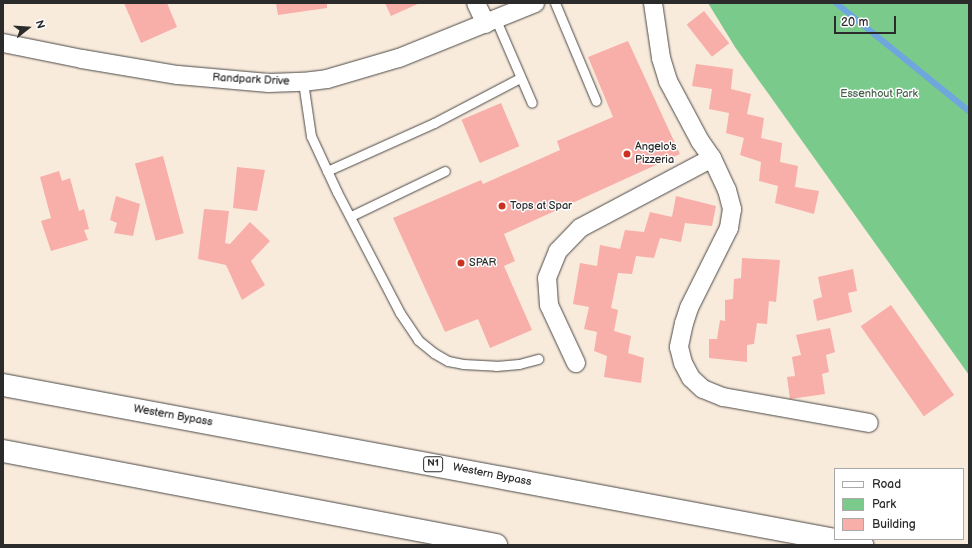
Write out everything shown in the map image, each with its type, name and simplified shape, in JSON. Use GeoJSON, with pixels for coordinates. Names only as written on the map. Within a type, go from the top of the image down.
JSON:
{"type":"FeatureCollection","features":[{"type":"Feature","properties":{"kind":"highway","name":"Western Bypass"},"geometry":{"type":"LineString","coordinates":[[3,385],[834,540]]}},
{"type":"Feature","properties":{"kind":"highway"},"geometry":{"type":"LineString","coordinates":[[3,451],[496,545]]}},
{"type":"Feature","properties":{"kind":"highway","name":"Western Bypass"},"geometry":{"type":"LineString","coordinates":[[835,540],[862,545]]}},
{"type":"Feature","properties":{"kind":"street"},"geometry":{"type":"LineString","coordinates":[[476,3],[491,22]]}},
{"type":"Feature","properties":{"kind":"street","name":"Randpark Drive"},"geometry":{"type":"LineString","coordinates":[[3,43],[82,59],[178,75],[269,83],[303,82],[327,79],[399,58],[535,3]]}},
{"type":"Feature","properties":{"kind":"street"},"geometry":{"type":"LineString","coordinates":[[653,3],[661,58],[668,81],[700,141],[712,158],[727,190],[732,209],[729,228],[689,308],[678,347],[683,363],[691,378],[703,389],[723,397],[869,423]]}},
{"type":"Feature","properties":{"kind":"street"},"geometry":{"type":"LineString","coordinates":[[576,363],[549,305],[547,278],[558,251],[580,228],[712,158]]}},
{"type":"Feature","properties":{"kind":"lane"},"geometry":{"type":"LineString","coordinates":[[555,3],[596,101]]}},
{"type":"Feature","properties":{"kind":"lane"},"geometry":{"type":"LineString","coordinates":[[491,22],[532,104]]}},
{"type":"Feature","properties":{"kind":"lane"},"geometry":{"type":"LineString","coordinates":[[327,171],[434,123],[520,78]]}},
{"type":"Feature","properties":{"kind":"lane"},"geometry":{"type":"LineString","coordinates":[[303,82],[311,136],[327,171],[400,313],[418,340],[434,353],[448,361],[496,366],[519,364],[538,359]]}},
{"type":"Feature","properties":{"kind":"lane"},"geometry":{"type":"LineString","coordinates":[[351,216],[445,171]]}},
{"type":"Feature","properties":{"kind":"green space","name":"Essenhout Park"},"geometry":{"type":"Polygon","coordinates":[[[708,3],[969,3],[969,375],[735,47],[708,3]]]}},
{"type":"Feature","properties":{"kind":"building"},"geometry":{"type":"Polygon","coordinates":[[[124,3],[167,3],[177,27],[141,43],[124,3]]]}},
{"type":"Feature","properties":{"kind":"building"},"geometry":{"type":"Polygon","coordinates":[[[276,3],[327,3],[327,8],[278,15],[276,3]]]}},
{"type":"Feature","properties":{"kind":"building"},"geometry":{"type":"Polygon","coordinates":[[[385,3],[420,3],[391,16],[385,3]]]}},
{"type":"Feature","properties":{"kind":"building"},"geometry":{"type":"Polygon","coordinates":[[[704,11],[729,43],[712,57],[687,25],[704,11]]]}},
{"type":"Feature","properties":{"kind":"building"},"geometry":{"type":"Polygon","coordinates":[[[628,41],[680,154],[504,234],[515,261],[504,266],[532,330],[490,348],[478,319],[445,332],[393,218],[481,180],[483,184],[560,150],[557,141],[613,117],[588,57],[628,41]]]}},
{"type":"Feature","properties":{"kind":"building"},"geometry":{"type":"Polygon","coordinates":[[[696,64],[733,69],[731,89],[751,94],[747,114],[764,118],[761,138],[782,143],[780,162],[798,166],[795,187],[819,191],[814,214],[775,203],[778,186],[759,181],[761,162],[740,155],[744,138],[726,133],[729,113],[709,109],[712,89],[692,86],[696,64]]]}},
{"type":"Feature","properties":{"kind":"building"},"geometry":{"type":"Polygon","coordinates":[[[501,103],[519,146],[480,163],[461,120],[501,103]]]}},
{"type":"Feature","properties":{"kind":"building"},"geometry":{"type":"Polygon","coordinates":[[[163,156],[184,233],[156,241],[135,164],[163,156]]]}},
{"type":"Feature","properties":{"kind":"building"},"geometry":{"type":"Polygon","coordinates":[[[237,167],[265,170],[257,211],[233,208],[237,167]]]}},
{"type":"Feature","properties":{"kind":"building"},"geometry":{"type":"Polygon","coordinates":[[[59,171],[62,181],[70,178],[79,211],[84,209],[89,229],[84,230],[88,240],[51,251],[41,221],[51,218],[40,177],[59,171]]]}},
{"type":"Feature","properties":{"kind":"building"},"geometry":{"type":"Polygon","coordinates":[[[116,196],[140,204],[133,236],[114,233],[117,223],[110,220],[116,196]]]}},
{"type":"Feature","properties":{"kind":"building"},"geometry":{"type":"Polygon","coordinates":[[[676,196],[716,206],[712,226],[685,223],[681,242],[660,238],[654,258],[636,256],[632,274],[618,273],[611,308],[618,310],[614,331],[631,336],[628,353],[644,358],[641,383],[604,377],[607,356],[594,351],[597,332],[584,329],[589,307],[573,304],[580,263],[597,266],[600,245],[620,249],[625,230],[644,232],[650,212],[672,217],[676,196]]]}},
{"type":"Feature","properties":{"kind":"building"},"geometry":{"type":"Polygon","coordinates":[[[204,209],[229,211],[225,243],[230,244],[250,222],[270,241],[251,261],[265,285],[242,300],[226,265],[198,259],[204,209]]]}},
{"type":"Feature","properties":{"kind":"building"},"geometry":{"type":"Polygon","coordinates":[[[742,258],[780,260],[776,302],[769,301],[767,324],[757,323],[754,344],[747,345],[747,362],[709,358],[709,339],[717,339],[720,320],[725,321],[725,300],[733,299],[734,279],[741,278],[742,258]]]}},
{"type":"Feature","properties":{"kind":"building"},"geometry":{"type":"Polygon","coordinates":[[[853,269],[857,291],[848,293],[852,312],[817,321],[813,300],[822,297],[818,277],[853,269]]]}},
{"type":"Feature","properties":{"kind":"building"},"geometry":{"type":"Polygon","coordinates":[[[891,305],[954,395],[924,416],[861,326],[891,305]]]}},
{"type":"Feature","properties":{"kind":"building"},"geometry":{"type":"Polygon","coordinates":[[[830,328],[835,352],[826,355],[829,372],[822,374],[825,394],[790,399],[787,377],[795,376],[792,357],[801,355],[796,335],[830,328]]]}},
{"type":"Feature","properties":{"kind":"waterway"},"geometry":{"type":"LineString","coordinates":[[836,3],[969,111]]}},
{"type":"Feature","properties":{"kind":"place","name":"Angelo's Pizzeria"},"geometry":{"type":"Point","coordinates":[627,154]}},
{"type":"Feature","properties":{"kind":"place","name":"Tops at Spar"},"geometry":{"type":"Point","coordinates":[502,206]}},
{"type":"Feature","properties":{"kind":"place","name":"SPAR"},"geometry":{"type":"Point","coordinates":[461,263]}}]}
